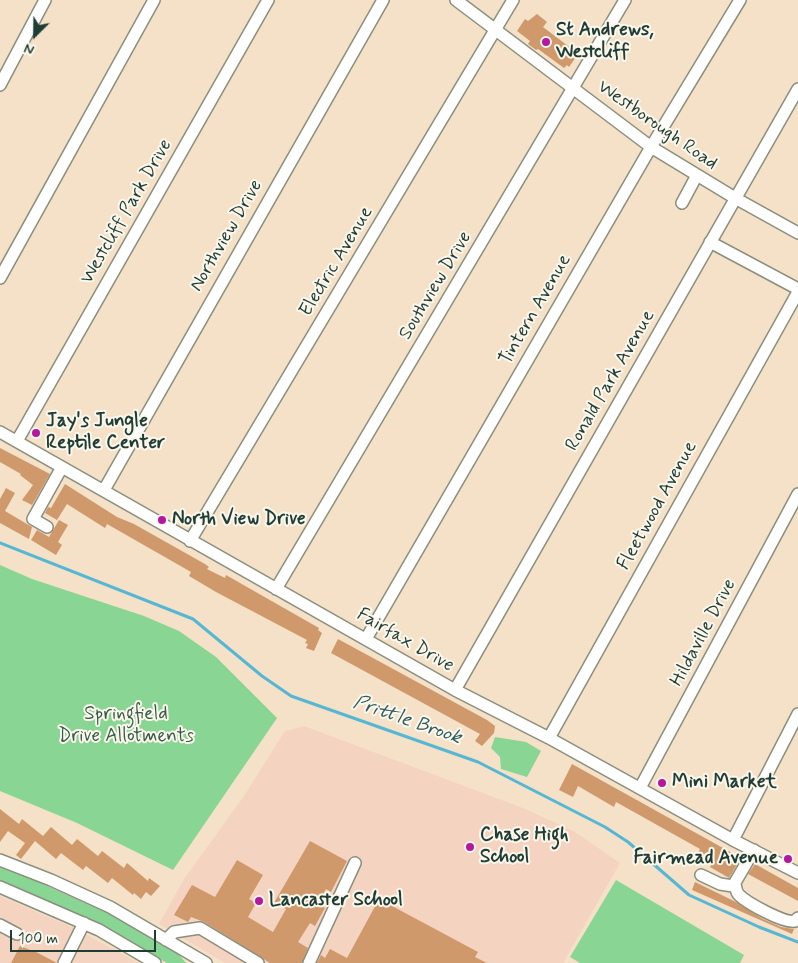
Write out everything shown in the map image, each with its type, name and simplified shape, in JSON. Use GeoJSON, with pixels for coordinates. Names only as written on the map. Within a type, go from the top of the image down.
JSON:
{"type":"FeatureCollection","features":[{"type":"Feature","properties":{"kind":"street"},"geometry":{"type":"LineString","coordinates":[[0,85],[45,0]]}},
{"type":"Feature","properties":{"kind":"street"},"geometry":{"type":"LineString","coordinates":[[0,278],[154,0]]}},
{"type":"Feature","properties":{"kind":"street","name":"Westcliff Park Drive"},"geometry":{"type":"LineString","coordinates":[[17,441],[268,0]]}},
{"type":"Feature","properties":{"kind":"street","name":"Northview Drive"},"geometry":{"type":"LineString","coordinates":[[104,490],[383,0]]}},
{"type":"Feature","properties":{"kind":"street","name":"Westborough Road"},"geometry":{"type":"LineString","coordinates":[[456,0],[651,147],[734,198],[798,233]]}},
{"type":"Feature","properties":{"kind":"street","name":"Electric Avenue"},"geometry":{"type":"LineString","coordinates":[[190,541],[513,0]]}},
{"type":"Feature","properties":{"kind":"street","name":"Southview Drive"},"geometry":{"type":"LineString","coordinates":[[276,589],[625,0]]}},
{"type":"Feature","properties":{"kind":"street","name":"Tintern Avenue"},"geometry":{"type":"LineString","coordinates":[[366,639],[651,147],[740,0]]}},
{"type":"Feature","properties":{"kind":"street","name":"Ronald Park Avenue"},"geometry":{"type":"LineString","coordinates":[[455,690],[734,198],[798,89]]}},
{"type":"Feature","properties":{"kind":"street"},"geometry":{"type":"LineString","coordinates":[[682,203],[697,175]]}},
{"type":"Feature","properties":{"kind":"street"},"geometry":{"type":"LineString","coordinates":[[710,242],[798,291]]}},
{"type":"Feature","properties":{"kind":"street","name":"Fleetwood Avenue"},"geometry":{"type":"LineString","coordinates":[[549,738],[798,291]]}},
{"type":"Feature","properties":{"kind":"street","name":"Fairfax Drive"},"geometry":{"type":"LineString","coordinates":[[0,432],[455,690],[549,738],[733,840],[798,872]]}},
{"type":"Feature","properties":{"kind":"street"},"geometry":{"type":"LineString","coordinates":[[47,527],[33,518],[62,467]]}},
{"type":"Feature","properties":{"kind":"street","name":"Hildaville Drive"},"geometry":{"type":"LineString","coordinates":[[640,788],[798,494]]}},
{"type":"Feature","properties":{"kind":"street"},"geometry":{"type":"LineString","coordinates":[[733,840],[798,714]]}},
{"type":"Feature","properties":{"kind":"street"},"geometry":{"type":"LineString","coordinates":[[754,850],[735,884],[739,895],[746,901],[786,922],[795,921],[798,918]]}},
{"type":"Feature","properties":{"kind":"street"},"geometry":{"type":"LineString","coordinates":[[0,860],[51,880],[110,907],[206,963]]}},
{"type":"Feature","properties":{"kind":"street"},"geometry":{"type":"LineString","coordinates":[[309,963],[355,863]]}},
{"type":"Feature","properties":{"kind":"street"},"geometry":{"type":"LineString","coordinates":[[702,875],[724,885],[735,884]]}},
{"type":"Feature","properties":{"kind":"street"},"geometry":{"type":"LineString","coordinates":[[0,887],[84,924],[155,963]]}},
{"type":"Feature","properties":{"kind":"street"},"geometry":{"type":"LineString","coordinates":[[64,963],[84,924]]}},
{"type":"Feature","properties":{"kind":"street"},"geometry":{"type":"LineString","coordinates":[[0,925],[17,934]]}},
{"type":"Feature","properties":{"kind":"street"},"geometry":{"type":"LineString","coordinates":[[166,940],[174,932],[200,928],[258,963]]}},
{"type":"Feature","properties":{"kind":"street"},"geometry":{"type":"LineString","coordinates":[[182,949],[197,963]]}},
{"type":"Feature","properties":{"kind":"shaded area","name":"Chase High School"},"geometry":{"type":"Polygon","coordinates":[[[304,726],[523,808],[575,832],[620,863],[563,963],[225,963],[159,924],[184,879],[244,796],[285,731],[304,726]]]}},
{"type":"Feature","properties":{"kind":"shaded area"},"geometry":{"type":"Polygon","coordinates":[[[0,896],[74,928],[139,963],[0,963],[0,896]]]}},
{"type":"Feature","properties":{"kind":"green space","name":"Springfield Drive Allotments"},"geometry":{"type":"Polygon","coordinates":[[[0,565],[32,579],[144,616],[179,631],[216,657],[277,718],[173,870],[77,823],[0,791],[0,565]]]}},
{"type":"Feature","properties":{"kind":"green space"},"geometry":{"type":"Polygon","coordinates":[[[495,737],[526,742],[541,751],[527,777],[501,769],[500,757],[491,748],[495,737]]]}},
{"type":"Feature","properties":{"kind":"green space"},"geometry":{"type":"Polygon","coordinates":[[[0,865],[112,915],[177,952],[186,963],[167,963],[80,915],[0,880],[0,865]]]}},
{"type":"Feature","properties":{"kind":"green space"},"geometry":{"type":"Polygon","coordinates":[[[616,880],[744,955],[740,963],[580,963],[570,957],[616,880]]]}},
{"type":"Feature","properties":{"kind":"building","name":"St Andrews, Westcliff"},"geometry":{"type":"Polygon","coordinates":[[[537,14],[547,22],[543,27],[576,52],[573,55],[576,57],[569,67],[567,65],[564,68],[538,49],[536,50],[528,44],[530,41],[517,31],[525,19],[528,21],[537,14]]]}},
{"type":"Feature","properties":{"kind":"building"},"geometry":{"type":"Polygon","coordinates":[[[0,448],[50,474],[32,505],[22,500],[33,485],[21,474],[0,462],[0,448]]]}},
{"type":"Feature","properties":{"kind":"building"},"geometry":{"type":"Polygon","coordinates":[[[65,484],[117,517],[134,524],[205,564],[209,567],[207,569],[225,578],[226,575],[319,628],[318,630],[322,633],[314,651],[306,648],[308,644],[305,643],[307,640],[216,592],[189,576],[191,572],[107,524],[105,528],[67,504],[57,520],[45,513],[48,507],[51,508],[65,484]]]}},
{"type":"Feature","properties":{"kind":"building"},"geometry":{"type":"Polygon","coordinates":[[[6,488],[15,493],[5,511],[32,527],[29,539],[0,523],[0,499],[6,488]]]}},
{"type":"Feature","properties":{"kind":"building"},"geometry":{"type":"Polygon","coordinates":[[[59,520],[68,525],[58,542],[62,545],[56,555],[31,540],[37,530],[49,537],[59,520]]]}},
{"type":"Feature","properties":{"kind":"building"},"geometry":{"type":"Polygon","coordinates":[[[338,639],[487,720],[495,726],[494,733],[482,746],[475,741],[480,734],[331,653],[338,639]]]}},
{"type":"Feature","properties":{"kind":"building"},"geometry":{"type":"Polygon","coordinates":[[[572,764],[741,858],[729,878],[710,867],[713,861],[698,853],[700,849],[616,802],[614,807],[578,786],[573,797],[559,790],[572,764]]]}},
{"type":"Feature","properties":{"kind":"building"},"geometry":{"type":"Polygon","coordinates":[[[0,809],[19,824],[22,819],[43,836],[51,827],[72,845],[77,839],[98,856],[102,851],[124,868],[127,863],[148,881],[149,878],[160,886],[151,896],[146,892],[141,899],[112,878],[108,883],[86,866],[83,870],[61,853],[56,859],[35,841],[21,859],[16,855],[25,843],[8,831],[0,842],[0,809]]]}},
{"type":"Feature","properties":{"kind":"building"},"geometry":{"type":"Polygon","coordinates":[[[310,841],[347,861],[331,892],[326,889],[318,904],[325,908],[315,926],[310,923],[298,942],[308,948],[302,963],[270,963],[204,922],[191,917],[188,922],[174,915],[192,885],[215,897],[237,860],[263,875],[249,899],[256,903],[248,917],[273,932],[286,909],[274,903],[310,841]]]}},
{"type":"Feature","properties":{"kind":"building"},"geometry":{"type":"Polygon","coordinates":[[[755,864],[798,888],[798,901],[748,874],[755,864]]]}},
{"type":"Feature","properties":{"kind":"building"},"geometry":{"type":"Polygon","coordinates":[[[695,882],[736,902],[763,919],[781,927],[794,929],[792,934],[692,890],[695,882]]]}},
{"type":"Feature","properties":{"kind":"building"},"geometry":{"type":"Polygon","coordinates":[[[379,899],[478,952],[475,957],[487,963],[317,963],[321,955],[325,958],[330,949],[347,958],[379,899]]]}},
{"type":"Feature","properties":{"kind":"building"},"geometry":{"type":"Polygon","coordinates":[[[20,946],[36,952],[57,963],[11,963],[20,946]]]}},
{"type":"Feature","properties":{"kind":"waterway","name":"Prittle Brook"},"geometry":{"type":"LineString","coordinates":[[0,543],[193,619],[262,676],[291,696],[478,762],[605,827],[628,842],[689,895],[759,927],[798,942]]}},
{"type":"Feature","properties":{"kind":"place","name":"St Andrews, Westcliff"},"geometry":{"type":"Point","coordinates":[546,42]}},
{"type":"Feature","properties":{"kind":"place","name":"Jay's Jungle Reptile Center"},"geometry":{"type":"Point","coordinates":[36,433]}},
{"type":"Feature","properties":{"kind":"place","name":"North View Drive"},"geometry":{"type":"Point","coordinates":[162,520]}},
{"type":"Feature","properties":{"kind":"place","name":"Mini Market"},"geometry":{"type":"Point","coordinates":[662,783]}},
{"type":"Feature","properties":{"kind":"place","name":"Chase High School"},"geometry":{"type":"Point","coordinates":[470,847]}},
{"type":"Feature","properties":{"kind":"place","name":"Fairmead Avenue"},"geometry":{"type":"Point","coordinates":[788,859]}},
{"type":"Feature","properties":{"kind":"place","name":"Lancaster School"},"geometry":{"type":"Point","coordinates":[259,901]}}]}
